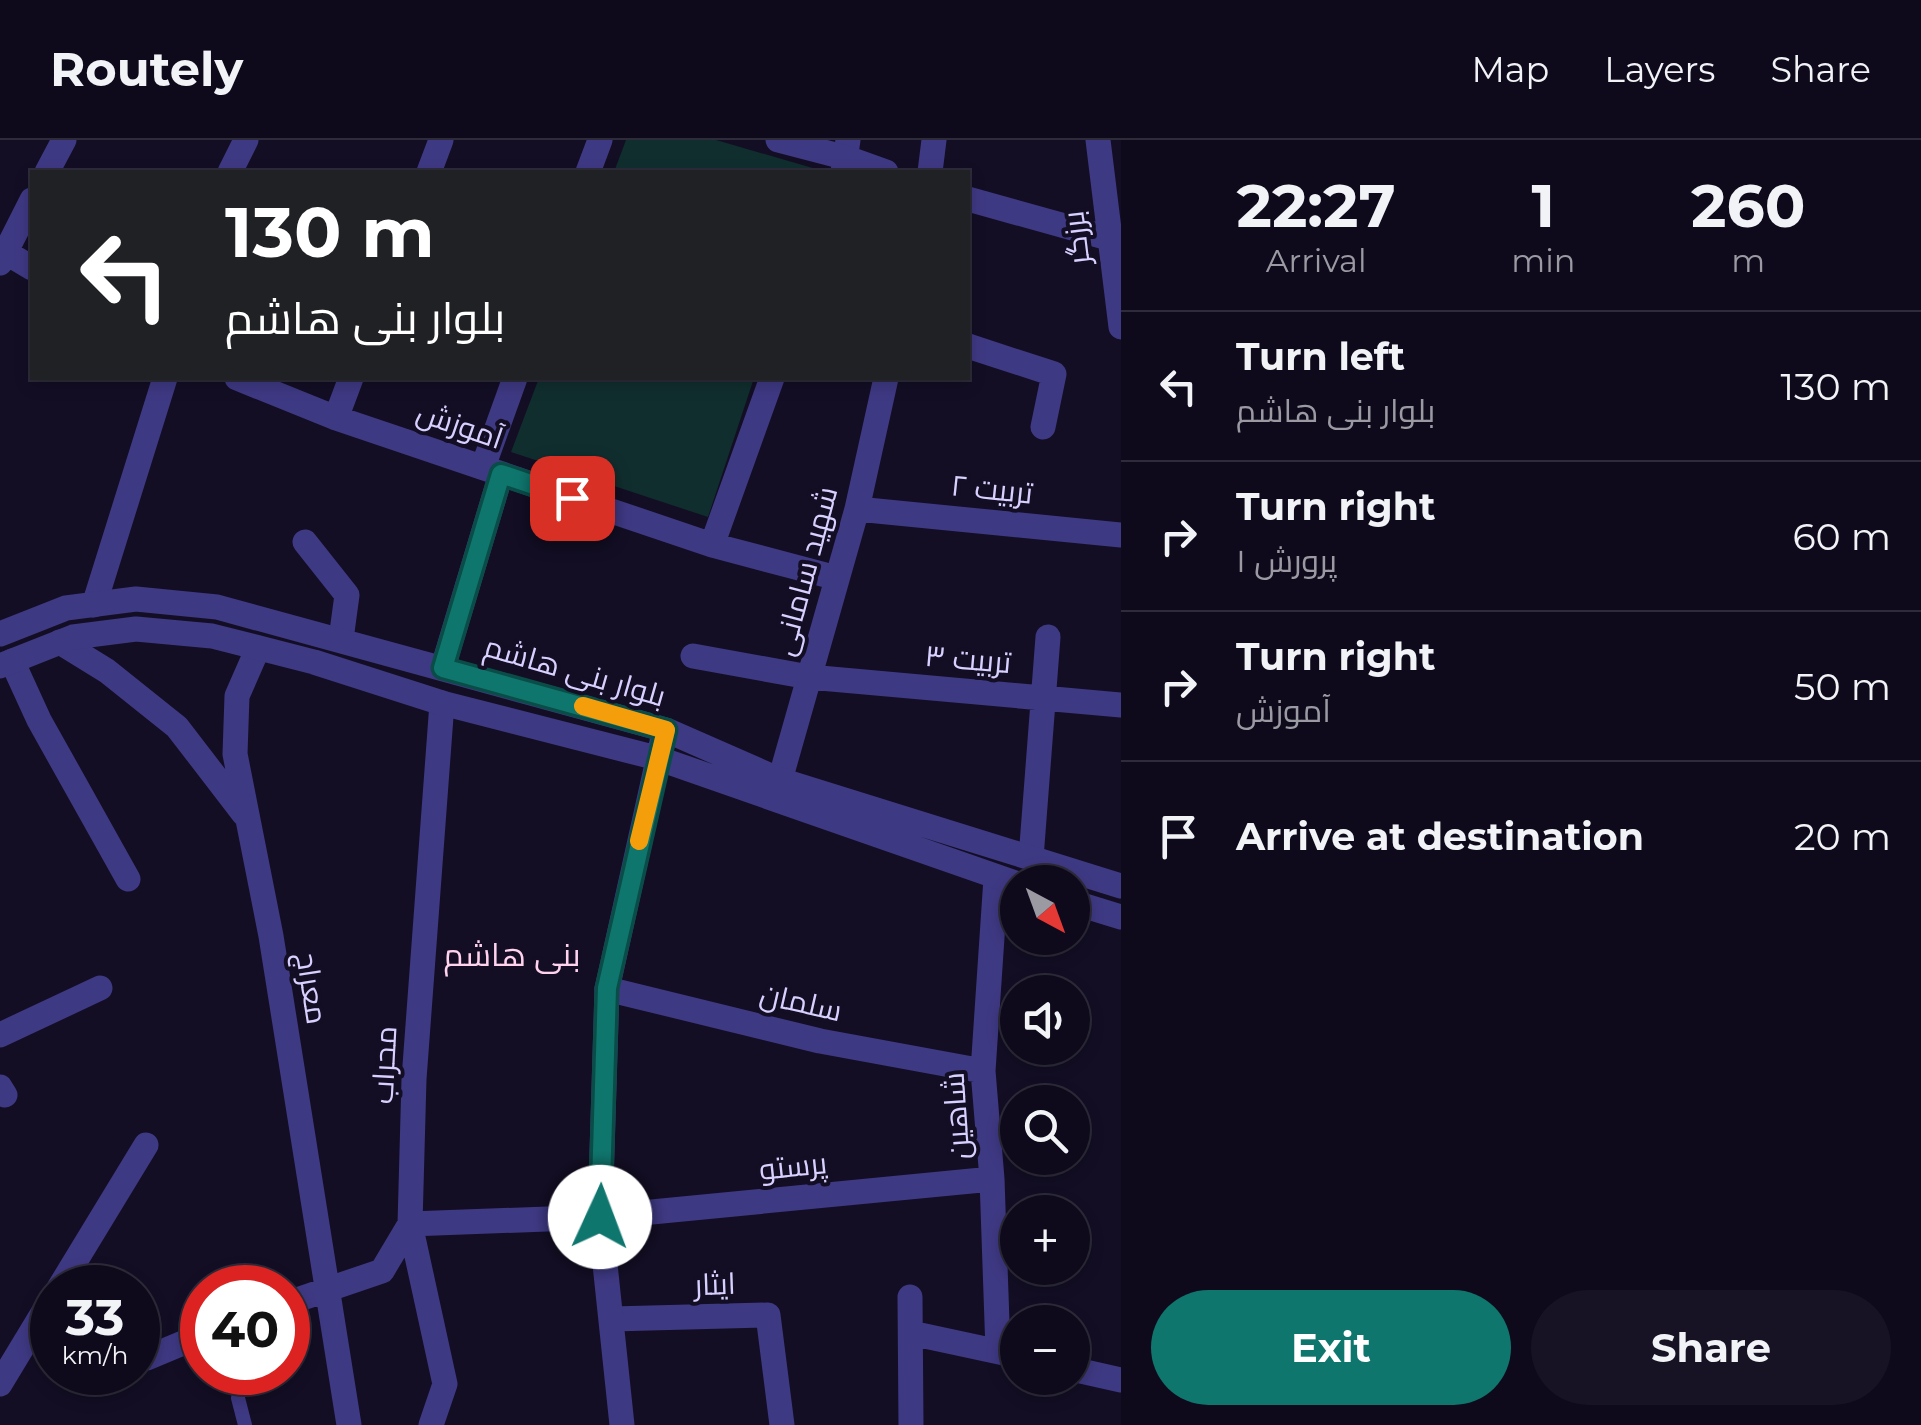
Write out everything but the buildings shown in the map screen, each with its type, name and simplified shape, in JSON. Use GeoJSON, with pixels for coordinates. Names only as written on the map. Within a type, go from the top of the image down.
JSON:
{"type":"FeatureCollection","features":[{"type":"Feature","properties":{"kind":"street"},"geometry":{"type":"LineString","coordinates":[[48,170],[64,140]]}},
{"type":"Feature","properties":{"kind":"street"},"geometry":{"type":"LineString","coordinates":[[231,170],[246,140]]}},
{"type":"Feature","properties":{"kind":"street"},"geometry":{"type":"LineString","coordinates":[[430,170],[441,140]]}},
{"type":"Feature","properties":{"kind":"street"},"geometry":{"type":"LineString","coordinates":[[589,170],[600,140]]}},
{"type":"Feature","properties":{"kind":"street"},"geometry":{"type":"LineString","coordinates":[[778,140],[881,170]]}},
{"type":"Feature","properties":{"kind":"street"},"geometry":{"type":"LineString","coordinates":[[930,170],[934,140]]}},
{"type":"Feature","properties":{"kind":"street","name":"برزگر"},"geometry":{"type":"LineString","coordinates":[[1098,140],[1114,238],[1121,327]]}},
{"type":"Feature","properties":{"kind":"street"},"geometry":{"type":"LineString","coordinates":[[970,200],[1114,238]]}},
{"type":"Feature","properties":{"kind":"street"},"geometry":{"type":"LineString","coordinates":[[30,204],[2,255],[30,267]]}},
{"type":"Feature","properties":{"kind":"street"},"geometry":{"type":"LineString","coordinates":[[970,347],[1054,374],[1042,427]]}},
{"type":"Feature","properties":{"kind":"street"},"geometry":{"type":"LineString","coordinates":[[94,605],[165,380]]}},
{"type":"Feature","properties":{"kind":"street","name":"آموزش"},"geometry":{"type":"LineString","coordinates":[[242,380],[336,418],[712,545],[837,578]]}},
{"type":"Feature","properties":{"kind":"street"},"geometry":{"type":"LineString","coordinates":[[336,418],[351,380]]}},
{"type":"Feature","properties":{"kind":"street"},"geometry":{"type":"LineString","coordinates":[[443,668],[515,380]]}},
{"type":"Feature","properties":{"kind":"street"},"geometry":{"type":"LineString","coordinates":[[712,545],[771,380]]}},
{"type":"Feature","properties":{"kind":"street","name":"شهید سامانی"},"geometry":{"type":"LineString","coordinates":[[780,780],[857,509],[886,380]]}},
{"type":"Feature","properties":{"kind":"street","name":"تربیت ۲"},"geometry":{"type":"LineString","coordinates":[[857,509],[1121,535]]}},
{"type":"Feature","properties":{"kind":"street"},"geometry":{"type":"LineString","coordinates":[[304,542],[347,595],[341,639]]}},
{"type":"Feature","properties":{"kind":"street","name":"بلوار بنی هاشم"},"geometry":{"type":"LineString","coordinates":[[0,634],[66,608],[136,600],[216,607],[666,730],[780,780],[1121,886]]}},
{"type":"Feature","properties":{"kind":"street","name":"بلوار بنی هاشم"},"geometry":{"type":"LineString","coordinates":[[6,664],[74,637],[136,629],[212,636],[314,662],[442,703],[657,758],[1000,879]]}},
{"type":"Feature","properties":{"kind":"street"},"geometry":{"type":"LineString","coordinates":[[1031,858],[1048,636]]}},
{"type":"Feature","properties":{"kind":"street","name":"معراج"},"geometry":{"type":"LineString","coordinates":[[60,642],[107,672],[177,727],[248,818],[271,936],[349,1425]]}},
{"type":"Feature","properties":{"kind":"street"},"geometry":{"type":"LineString","coordinates":[[248,818],[235,754],[237,696],[258,648]]}},
{"type":"Feature","properties":{"kind":"street","name":"تربیت ۳"},"geometry":{"type":"LineString","coordinates":[[692,656],[809,678],[1121,705]]}},
{"type":"Feature","properties":{"kind":"street"},"geometry":{"type":"LineString","coordinates":[[6,664],[128,879]]}},
{"type":"Feature","properties":{"kind":"street","name":"محراب"},"geometry":{"type":"LineString","coordinates":[[430,1425],[445,1384],[410,1224],[414,1079],[442,703]]}},
{"type":"Feature","properties":{"kind":"street"},"geometry":{"type":"LineString","coordinates":[[622,1425],[600,1217],[607,988],[666,730]]}},
{"type":"Feature","properties":{"kind":"street"},"geometry":{"type":"LineString","coordinates":[[1090,908],[1121,917]]}},
{"type":"Feature","properties":{"kind":"street","name":"شاهین"},"geometry":{"type":"LineString","coordinates":[[1000,931],[983,1071],[1004,1305]]}},
{"type":"Feature","properties":{"kind":"street"},"geometry":{"type":"LineString","coordinates":[[0,1035],[100,988]]}},
{"type":"Feature","properties":{"kind":"street","name":"سلمان"},"geometry":{"type":"LineString","coordinates":[[607,988],[820,1042],[983,1071]]}},
{"type":"Feature","properties":{"kind":"street"},"geometry":{"type":"LineString","coordinates":[[73,1265],[146,1145]]}},
{"type":"Feature","properties":{"kind":"street","name":"پرستو"},"geometry":{"type":"LineString","coordinates":[[410,1224],[600,1217],[992,1179]]}},
{"type":"Feature","properties":{"kind":"street"},"geometry":{"type":"LineString","coordinates":[[310,1295],[382,1271],[410,1224]]}},
{"type":"Feature","properties":{"kind":"street"},"geometry":{"type":"LineString","coordinates":[[910,1297],[911,1425]]}},
{"type":"Feature","properties":{"kind":"street","name":"ایثار"},"geometry":{"type":"LineString","coordinates":[[612,1319],[768,1315],[782,1425]]}},
{"type":"Feature","properties":{"kind":"street"},"geometry":{"type":"LineString","coordinates":[[0,1384],[30,1334]]}},
{"type":"Feature","properties":{"kind":"street"},"geometry":{"type":"LineString","coordinates":[[910,1334],[1000,1351]]}},
{"type":"Feature","properties":{"kind":"street"},"geometry":{"type":"LineString","coordinates":[[1090,1373],[1121,1380]]}},
{"type":"Feature","properties":{"kind":"lane"},"geometry":{"type":"LineString","coordinates":[[238,1398],[245,1425]]}},
{"type":"Feature","properties":{"kind":"green space"},"geometry":{"type":"Polygon","coordinates":[[[626,140],[716,140],[820,170],[615,170],[626,140]]]}},
{"type":"Feature","properties":{"kind":"green space"},"geometry":{"type":"Polygon","coordinates":[[[538,380],[753,380],[708,517],[511,452],[538,380]]]}},
{"type":"Feature","properties":{"kind":"slow traffic"},"geometry":{"type":"LineString","coordinates":[[583,706],[666,730],[639,841]]}},
{"type":"Feature","properties":{"kind":"district","name":"بنی هاشم"},"geometry":{"type":"Point","coordinates":[512,954]}},
{"type":"Feature","properties":{"kind":"route"},"geometry":{"type":"LineString","coordinates":[[572,498],[501,474],[443,668],[666,730],[607,988],[600,1217]]}}]}
